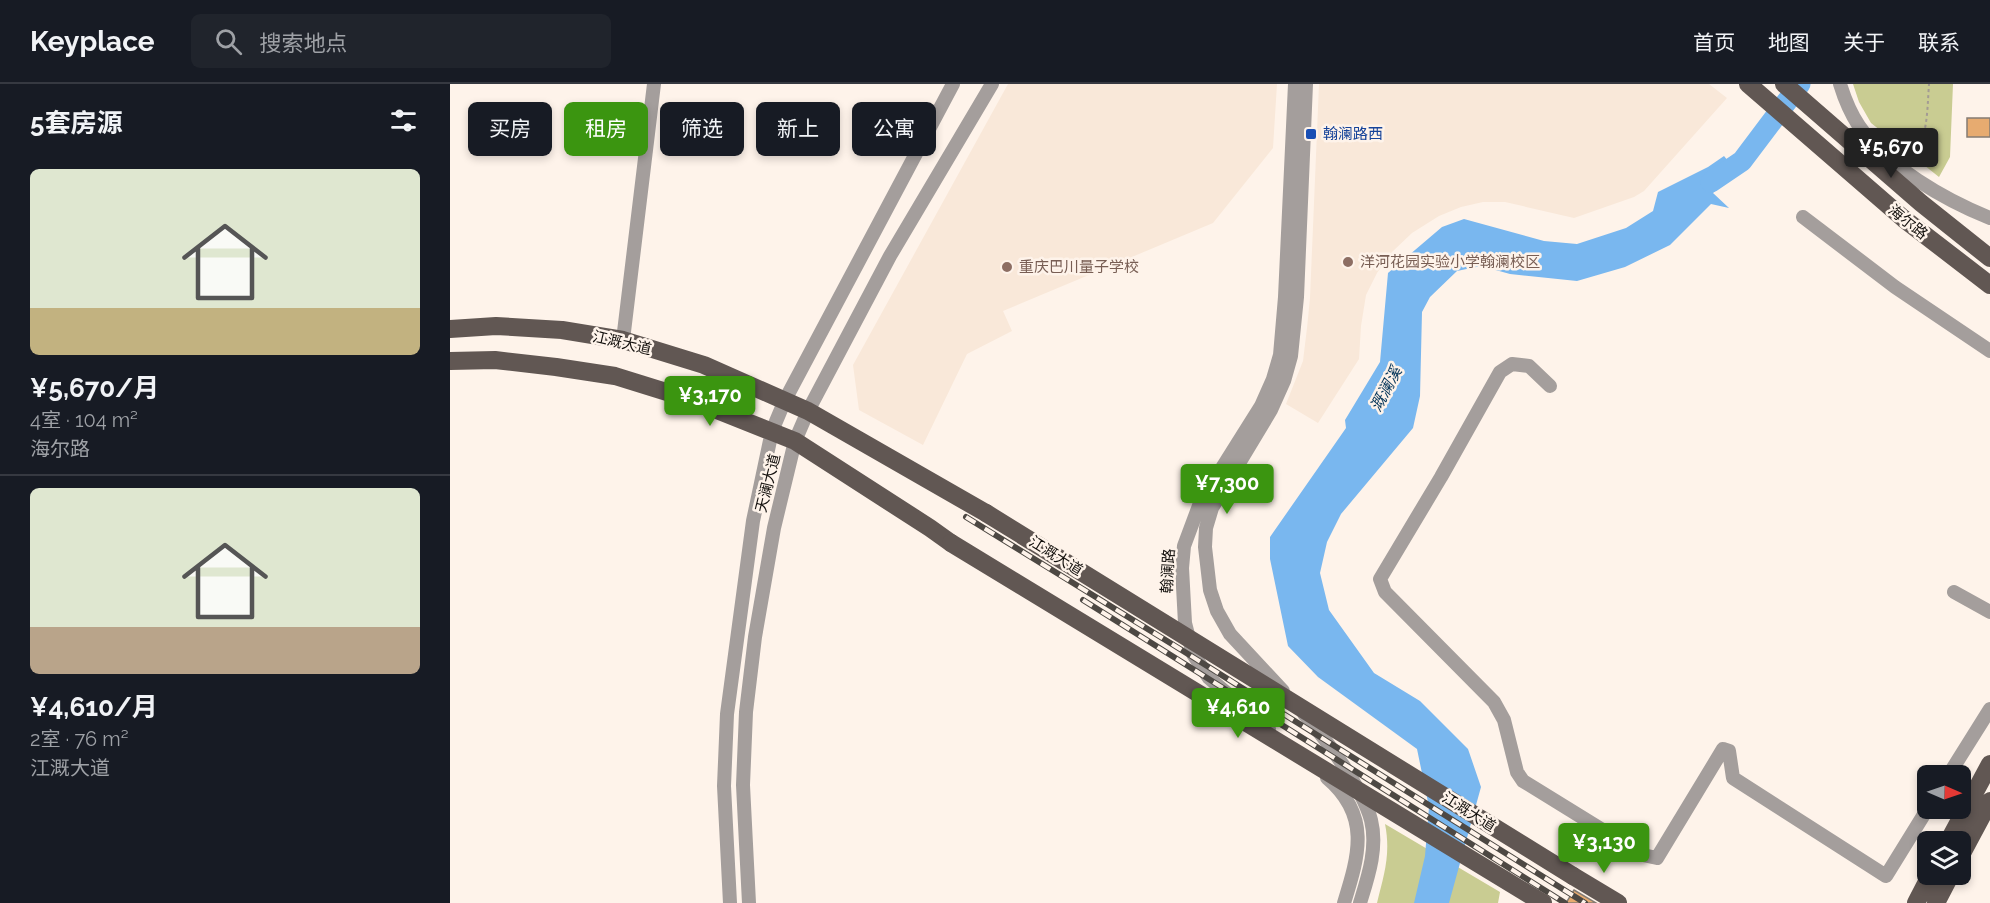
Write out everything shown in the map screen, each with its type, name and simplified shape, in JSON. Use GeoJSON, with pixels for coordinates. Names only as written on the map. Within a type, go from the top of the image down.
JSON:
{"type":"FeatureCollection","features":[{"type":"Feature","properties":{"kind":"main road","name":"海尔路"},"geometry":{"type":"LineString","coordinates":[[1748,84],[1904,219],[1990,285]]}},
{"type":"Feature","properties":{"kind":"main road","name":"海尔路"},"geometry":{"type":"LineString","coordinates":[[1784,84],[1921,203],[1990,258]]}},
{"type":"Feature","properties":{"kind":"main road","name":"江溉大道"},"geometry":{"type":"LineString","coordinates":[[450,329],[495,326],[562,330],[623,340],[704,365],[808,411],[986,513],[1618,903]]}},
{"type":"Feature","properties":{"kind":"main road"},"geometry":{"type":"LineString","coordinates":[[450,362],[495,360],[615,376],[689,399],[795,441],[951,543],[1543,903]]}},
{"type":"Feature","properties":{"kind":"main road"},"geometry":{"type":"LineString","coordinates":[[1954,831],[1990,764]]}},
{"type":"Feature","properties":{"kind":"main road"},"geometry":{"type":"LineString","coordinates":[[1971,836],[1990,801]]}},
{"type":"Feature","properties":{"kind":"main road"},"geometry":{"type":"LineString","coordinates":[[1916,903],[1925,885]]}},
{"type":"Feature","properties":{"kind":"main road"},"geometry":{"type":"LineString","coordinates":[[1936,903],[1945,885]]}},
{"type":"Feature","properties":{"kind":"street"},"geometry":{"type":"LineString","coordinates":[[623,340],[654,84]]}},
{"type":"Feature","properties":{"kind":"street","name":"天澜大道"},"geometry":{"type":"LineString","coordinates":[[730,903],[724,786],[728,714],[753,520],[772,431],[785,400],[953,84]]}},
{"type":"Feature","properties":{"kind":"street","name":"天澜大道"},"geometry":{"type":"LineString","coordinates":[[749,903],[742,785],[746,712],[755,638],[774,528],[795,441],[808,411],[890,256],[992,84]]}},
{"type":"Feature","properties":{"kind":"street","name":"翰澜路"},"geometry":{"type":"LineString","coordinates":[[1295,84],[1280,355],[1273,379],[1261,405],[1200,503],[1184,546],[1182,594],[1185,623],[1193,654],[1209,678],[1337,787],[1350,804],[1358,825],[1359,843],[1357,862],[1344,903]]}},
{"type":"Feature","properties":{"kind":"street"},"geometry":{"type":"LineString","coordinates":[[1306,84],[1297,297],[1291,356],[1284,381],[1271,410],[1212,508],[1206,528],[1206,566],[1210,590],[1230,634],[1324,736],[1362,799],[1371,821],[1373,842],[1371,863],[1360,903]]}},
{"type":"Feature","properties":{"kind":"street"},"geometry":{"type":"LineString","coordinates":[[1841,86],[1859,125],[1871,140],[1906,171],[1958,206],[1990,218]]}},
{"type":"Feature","properties":{"kind":"street"},"geometry":{"type":"LineString","coordinates":[[1803,217],[1895,287],[1989,347]]}},
{"type":"Feature","properties":{"kind":"street"},"geometry":{"type":"LineString","coordinates":[[1550,386],[1529,366],[1512,364],[1500,372],[1380,579],[1385,592],[1494,702],[1504,720],[1518,772],[1523,782],[1642,855],[1657,858],[1723,749],[1729,751],[1733,778],[1886,876],[1921,819]]}},
{"type":"Feature","properties":{"kind":"street"},"geometry":{"type":"LineString","coordinates":[[1954,592],[1990,612]]}},
{"type":"Feature","properties":{"kind":"street"},"geometry":{"type":"LineString","coordinates":[[1955,765],[1990,709]]}},
{"type":"Feature","properties":{"kind":"path"},"geometry":{"type":"LineString","coordinates":[[1906,171],[1921,147],[1927,126],[1929,84]]}},
{"type":"Feature","properties":{"kind":"shaded area","name":"重庆巴川量子学校"},"geometry":{"type":"Polygon","coordinates":[[[1008,84],[1277,84],[1273,148],[1213,223],[1003,311],[1012,331],[967,354],[923,445],[859,410],[853,365],[1008,84]]]}},
{"type":"Feature","properties":{"kind":"shaded area","name":"洋河花园实验小学翰澜校区"},"geometry":{"type":"Polygon","coordinates":[[[1319,84],[1709,84],[1727,98],[1644,191],[1634,197],[1574,218],[1505,202],[1483,202],[1461,207],[1439,216],[1412,233],[1392,252],[1377,273],[1366,295],[1359,359],[1318,423],[1286,404],[1303,361],[1307,328],[1319,84]]]}},
{"type":"Feature","properties":{"kind":"green space"},"geometry":{"type":"Polygon","coordinates":[[[1853,84],[1953,84],[1950,157],[1939,177],[1871,123],[1859,102],[1853,84]]]}},
{"type":"Feature","properties":{"kind":"green space"},"geometry":{"type":"Polygon","coordinates":[[[1385,824],[1500,892],[1498,903],[1377,903],[1387,855],[1385,824]]]}},
{"type":"Feature","properties":{"kind":"water"},"geometry":{"type":"Polygon","coordinates":[[[1724,156],[1738,173],[1713,193],[1729,208],[1711,204],[1670,245],[1625,267],[1577,281],[1510,274],[1481,266],[1457,271],[1430,297],[1422,312],[1420,396],[1413,428],[1341,514],[1327,542],[1320,573],[1329,610],[1374,673],[1420,701],[1468,749],[1481,787],[1449,903],[1414,903],[1425,856],[1429,807],[1417,749],[1318,677],[1288,646],[1270,559],[1270,537],[1346,428],[1345,420],[1380,362],[1388,273],[1442,227],[1464,219],[1544,241],[1577,244],[1626,228],[1653,211],[1658,192],[1708,167],[1724,156]]]}},
{"type":"Feature","properties":{"kind":"building"},"geometry":{"type":"Polygon","coordinates":[[[1967,118],[1990,118],[1990,137],[1967,137],[1967,118]]]}},
{"type":"Feature","properties":{"kind":"building"},"geometry":{"type":"Polygon","coordinates":[[[1574,890],[1596,903],[1566,903],[1574,890]]]}},
{"type":"Feature","properties":{"kind":"waterway","name":"溉澜溪"},"geometry":{"type":"LineString","coordinates":[[1711,182],[1742,161],[1800,84]]}},
{"type":"Feature","properties":{"kind":"railway"},"geometry":{"type":"LineString","coordinates":[[966,517],[1585,903]]}},
{"type":"Feature","properties":{"kind":"railway"},"geometry":{"type":"LineString","coordinates":[[1083,600],[1565,903]]}},
{"type":"Feature","properties":{"kind":"place","name":"翰澜路西"},"geometry":{"type":"Point","coordinates":[1311,134]}},
{"type":"Feature","properties":{"kind":"place","name":"洋河花园实验小学翰澜校区"},"geometry":{"type":"Point","coordinates":[1348,262]}},
{"type":"Feature","properties":{"kind":"place","name":"重庆巴川量子学校"},"geometry":{"type":"Point","coordinates":[1007,267]}}]}
